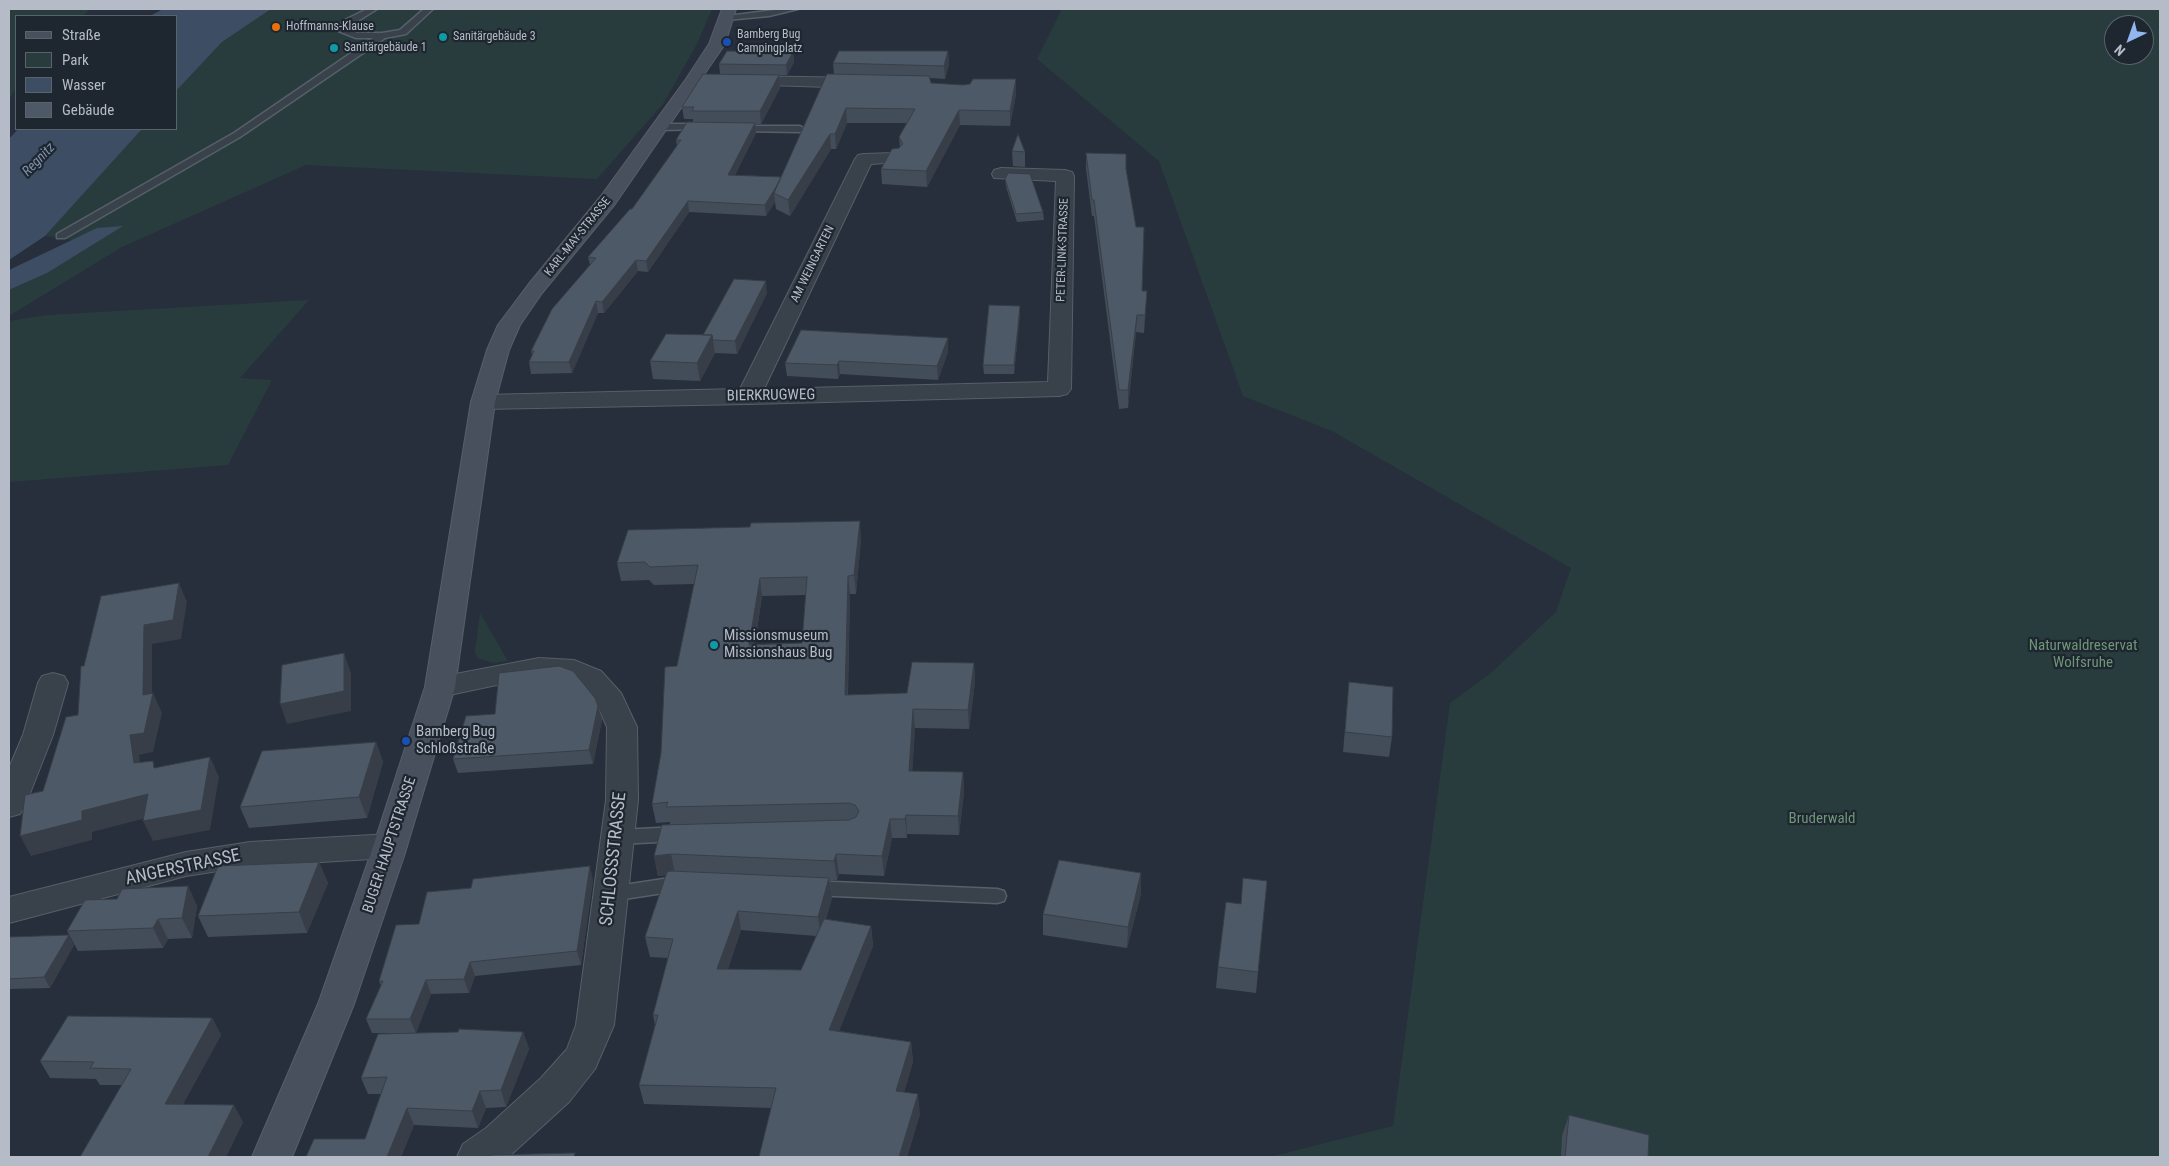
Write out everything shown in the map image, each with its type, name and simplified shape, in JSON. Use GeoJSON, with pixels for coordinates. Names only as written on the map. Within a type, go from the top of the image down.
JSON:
{"type":"FeatureCollection","features":[{"type":"Feature","properties":{"kind":"street","name":"KARL-MAY-STRASSE"},"geometry":{"type":"LineString","coordinates":[[483,402],[491,370],[510,325],[539,283],[608,200],[661,127],[702,81],[728,13]]}},
{"type":"Feature","properties":{"kind":"street"},"geometry":{"type":"LineString","coordinates":[[727,81],[874,83]]}},
{"type":"Feature","properties":{"kind":"street","name":"AM WEINGARTEN"},"geometry":{"type":"LineString","coordinates":[[748,397],[864,159],[894,158]]}},
{"type":"Feature","properties":{"kind":"street","name":"PETER-LINK-STRASSE"},"geometry":{"type":"LineString","coordinates":[[1001,174],[1065,176],[1059,389]]}},
{"type":"Feature","properties":{"kind":"street","name":"BIERKRUGWEG"},"geometry":{"type":"LineString","coordinates":[[483,402],[1059,389]]}},
{"type":"Feature","properties":{"kind":"street","name":"BUGER HAUPTSTRASSE"},"geometry":{"type":"LineString","coordinates":[[272,1157],[336,1004],[390,846],[440,687],[483,402]]}},
{"type":"Feature","properties":{"kind":"street","name":"SCHLOSSSTRASSE"},"geometry":{"type":"LineString","coordinates":[[440,687],[539,667],[574,669],[591,678],[610,700],[622,727],[622,800],[595,1025],[582,1058],[555,1090],[500,1140],[477,1157]]}},
{"type":"Feature","properties":{"kind":"street"},"geometry":{"type":"LineString","coordinates":[[9,806],[38,735],[53,683]]}},
{"type":"Feature","properties":{"kind":"street","name":"ANGERSTRASSE"},"geometry":{"type":"LineString","coordinates":[[9,910],[186,864],[250,854],[390,846]]}},
{"type":"Feature","properties":{"kind":"lane"},"geometry":{"type":"LineString","coordinates":[[373,9],[346,23],[340,30],[356,35],[382,36],[403,32],[429,9]]}},
{"type":"Feature","properties":{"kind":"lane"},"geometry":{"type":"LineString","coordinates":[[728,13],[769,14],[794,9]]}},
{"type":"Feature","properties":{"kind":"lane"},"geometry":{"type":"LineString","coordinates":[[61,236],[237,135],[382,36]]}},
{"type":"Feature","properties":{"kind":"lane"},"geometry":{"type":"LineString","coordinates":[[661,127],[800,129]]}},
{"type":"Feature","properties":{"kind":"lane"},"geometry":{"type":"LineString","coordinates":[[618,837],[696,834]]}},
{"type":"Feature","properties":{"kind":"lane"},"geometry":{"type":"LineString","coordinates":[[611,894],[674,882],[704,884]]}},
{"type":"Feature","properties":{"kind":"lane"},"geometry":{"type":"LineString","coordinates":[[792,887],[997,896]]}},
{"type":"Feature","properties":{"kind":"green space"},"geometry":{"type":"Polygon","coordinates":[[[9,9],[90,9],[84,15],[15,15],[15,91],[9,100],[9,9]]]}},
{"type":"Feature","properties":{"kind":"green space"},"geometry":{"type":"Polygon","coordinates":[[[271,9],[712,9],[697,44],[663,104],[597,179],[306,165],[122,247],[9,316],[9,290],[47,273],[95,243],[45,236],[141,130],[178,130],[178,89],[222,42],[271,9]]]}},
{"type":"Feature","properties":{"kind":"green space","name":"Bruderwald"},"geometry":{"type":"Polygon","coordinates":[[[1062,9],[2160,9],[2160,1157],[1270,1157],[1393,1126],[1450,703],[1491,673],[1556,612],[1571,568],[1332,431],[1243,396],[1159,161],[1037,59],[1062,9]]]}},
{"type":"Feature","properties":{"kind":"green space"},"geometry":{"type":"Polygon","coordinates":[[[309,300],[240,378],[272,380],[228,465],[9,482],[9,321],[48,315],[309,300]]]}},
{"type":"Feature","properties":{"kind":"green space"},"geometry":{"type":"Polygon","coordinates":[[[480,613],[508,661],[493,663],[477,658],[475,652],[480,613]]]}},
{"type":"Feature","properties":{"kind":"water"},"geometry":{"type":"Polygon","coordinates":[[[163,9],[271,9],[222,42],[178,89],[178,15],[152,15],[163,9]]]}},
{"type":"Feature","properties":{"kind":"water","name":"Regnitz"},"geometry":{"type":"Polygon","coordinates":[[[17,130],[141,130],[45,236],[9,260],[9,139],[17,130]]]}},
{"type":"Feature","properties":{"kind":"water"},"geometry":{"type":"Polygon","coordinates":[[[123,226],[47,273],[9,290],[9,270],[97,228],[123,226]]]}},
{"type":"Feature","properties":{"kind":"building"},"geometry":{"type":"Polygon","coordinates":[[[727,51],[793,52],[786,65],[719,64],[727,51]]]}},
{"type":"Feature","properties":{"kind":"building"},"geometry":{"type":"Polygon","coordinates":[[[839,51],[948,51],[944,66],[833,63],[839,51]]]}},
{"type":"Feature","properties":{"kind":"building"},"geometry":{"type":"Polygon","coordinates":[[[703,74],[779,75],[760,111],[692,111],[694,107],[682,107],[703,74]]]}},
{"type":"Feature","properties":{"kind":"building"},"geometry":{"type":"Polygon","coordinates":[[[827,74],[929,76],[931,83],[963,85],[970,84],[973,79],[1016,79],[1010,111],[959,110],[926,171],[881,169],[892,149],[899,148],[903,144],[899,137],[915,109],[846,108],[835,134],[830,134],[788,200],[774,193],[827,74]]]}},
{"type":"Feature","properties":{"kind":"building"},"geometry":{"type":"Polygon","coordinates":[[[687,122],[755,123],[728,175],[781,177],[765,205],[688,201],[646,261],[636,260],[602,302],[596,301],[569,362],[529,362],[534,351],[531,351],[552,309],[596,258],[588,257],[632,209],[681,140],[676,140],[687,122]]]}},
{"type":"Feature","properties":{"kind":"building"},"geometry":{"type":"Polygon","coordinates":[[[1018,134],[1025,152],[1012,151],[1018,134]]]}},
{"type":"Feature","properties":{"kind":"building"},"geometry":{"type":"Polygon","coordinates":[[[1086,153],[1126,154],[1126,169],[1136,227],[1144,227],[1142,291],[1147,291],[1145,315],[1137,315],[1128,390],[1119,390],[1086,153]]]}},
{"type":"Feature","properties":{"kind":"building"},"geometry":{"type":"Polygon","coordinates":[[[1008,173],[1030,174],[1043,212],[1016,214],[1005,179],[1008,173]]]}},
{"type":"Feature","properties":{"kind":"building"},"geometry":{"type":"Polygon","coordinates":[[[734,279],[766,281],[735,341],[713,340],[712,335],[703,335],[734,279]]]}},
{"type":"Feature","properties":{"kind":"building"},"geometry":{"type":"Polygon","coordinates":[[[989,305],[1020,306],[1014,365],[983,365],[989,305]]]}},
{"type":"Feature","properties":{"kind":"building"},"geometry":{"type":"Polygon","coordinates":[[[801,330],[948,338],[937,366],[839,361],[837,365],[785,363],[801,330]]]}},
{"type":"Feature","properties":{"kind":"building"},"geometry":{"type":"Polygon","coordinates":[[[666,334],[712,335],[697,363],[650,361],[666,334]]]}},
{"type":"Feature","properties":{"kind":"building"},"geometry":{"type":"Polygon","coordinates":[[[860,521],[854,575],[848,576],[845,695],[907,693],[912,662],[974,663],[968,710],[913,709],[909,771],[963,772],[958,816],[906,815],[905,819],[890,819],[882,856],[836,854],[834,861],[671,854],[654,856],[662,825],[849,820],[856,817],[859,811],[855,805],[849,803],[666,807],[668,802],[652,804],[661,753],[665,667],[677,666],[698,565],[650,567],[645,562],[617,563],[628,530],[750,527],[751,523],[860,521]],[[807,577],[760,578],[749,645],[802,643],[807,577]]]}},
{"type":"Feature","properties":{"kind":"building"},"geometry":{"type":"Polygon","coordinates":[[[179,583],[173,620],[144,625],[143,695],[153,693],[144,733],[130,735],[134,763],[153,761],[154,768],[210,757],[201,810],[143,821],[148,794],[82,811],[82,820],[20,836],[25,795],[43,791],[66,717],[78,715],[81,666],[84,666],[101,596],[179,583]]]}},
{"type":"Feature","properties":{"kind":"building"},"geometry":{"type":"Polygon","coordinates":[[[344,653],[344,691],[280,704],[282,665],[344,653]]]}},
{"type":"Feature","properties":{"kind":"building"},"geometry":{"type":"Polygon","coordinates":[[[559,666],[573,671],[595,698],[598,706],[589,750],[453,759],[466,716],[495,714],[499,673],[559,666]]]}},
{"type":"Feature","properties":{"kind":"building"},"geometry":{"type":"Polygon","coordinates":[[[1349,682],[1393,687],[1392,737],[1345,732],[1349,682]]]}},
{"type":"Feature","properties":{"kind":"building"},"geometry":{"type":"Polygon","coordinates":[[[376,742],[359,797],[240,807],[262,751],[376,742]]]}},
{"type":"Feature","properties":{"kind":"building"},"geometry":{"type":"Polygon","coordinates":[[[1059,860],[1141,873],[1128,927],[1043,914],[1059,860]]]}},
{"type":"Feature","properties":{"kind":"building"},"geometry":{"type":"Polygon","coordinates":[[[319,862],[299,912],[198,916],[218,866],[319,862]]]}},
{"type":"Feature","properties":{"kind":"building"},"geometry":{"type":"Polygon","coordinates":[[[590,866],[577,951],[470,962],[464,979],[426,980],[410,1019],[366,1019],[383,981],[379,981],[396,925],[419,924],[427,892],[471,888],[473,879],[590,866]]]}},
{"type":"Feature","properties":{"kind":"building"},"geometry":{"type":"Polygon","coordinates":[[[667,872],[829,878],[818,917],[738,911],[717,969],[801,970],[824,919],[871,926],[829,1030],[911,1042],[896,1091],[918,1094],[899,1157],[759,1157],[776,1088],[639,1085],[658,1015],[653,1015],[673,939],[645,937],[667,872]]]}},
{"type":"Feature","properties":{"kind":"building"},"geometry":{"type":"Polygon","coordinates":[[[1243,878],[1267,881],[1258,972],[1218,967],[1226,902],[1241,904],[1243,878]]]}},
{"type":"Feature","properties":{"kind":"building"},"geometry":{"type":"Polygon","coordinates":[[[188,886],[182,918],[158,919],[153,928],[67,931],[85,900],[117,899],[122,889],[188,886]]]}},
{"type":"Feature","properties":{"kind":"building"},"geometry":{"type":"Polygon","coordinates":[[[69,935],[44,977],[9,979],[9,937],[69,935]]]}},
{"type":"Feature","properties":{"kind":"building"},"geometry":{"type":"Polygon","coordinates":[[[68,1016],[212,1018],[165,1104],[234,1105],[208,1157],[80,1157],[131,1069],[90,1068],[94,1062],[40,1061],[68,1016]]]}},
{"type":"Feature","properties":{"kind":"building"},"geometry":{"type":"Polygon","coordinates":[[[459,1029],[523,1032],[501,1090],[480,1091],[472,1111],[407,1108],[387,1157],[306,1157],[314,1139],[365,1139],[387,1077],[361,1078],[378,1034],[458,1032],[459,1029]]]}},
{"type":"Feature","properties":{"kind":"building"},"geometry":{"type":"Polygon","coordinates":[[[1569,1115],[1649,1135],[1648,1157],[1565,1157],[1569,1115]]]}},
{"type":"Feature","properties":{"kind":"building"},"geometry":{"type":"Polygon","coordinates":[[[575,1153],[574,1157],[490,1157],[491,1155],[575,1153]]]}},
{"type":"Feature","properties":{"kind":"place","name":"Hoffmanns-Klause"},"geometry":{"type":"Point","coordinates":[276,27]}},
{"type":"Feature","properties":{"kind":"place","name":"Sanitärgebäude 3"},"geometry":{"type":"Point","coordinates":[443,37]}},
{"type":"Feature","properties":{"kind":"place","name":"Bamberg Bug Campingplatz"},"geometry":{"type":"Point","coordinates":[727,42]}},
{"type":"Feature","properties":{"kind":"place","name":"Sanitärgebäude 1"},"geometry":{"type":"Point","coordinates":[334,48]}},
{"type":"Feature","properties":{"kind":"place","name":"Missionsmuseum Missionshaus Bug"},"geometry":{"type":"Point","coordinates":[714,645]}},
{"type":"Feature","properties":{"kind":"place","name":"Bamberg Bug Schloßstraße"},"geometry":{"type":"Point","coordinates":[406,741]}},
{"type":"Feature","properties":{"kind":"park label","name":"Naturwaldreservat Wolfsruhe"},"geometry":{"type":"Point","coordinates":[2083,654]}}]}
